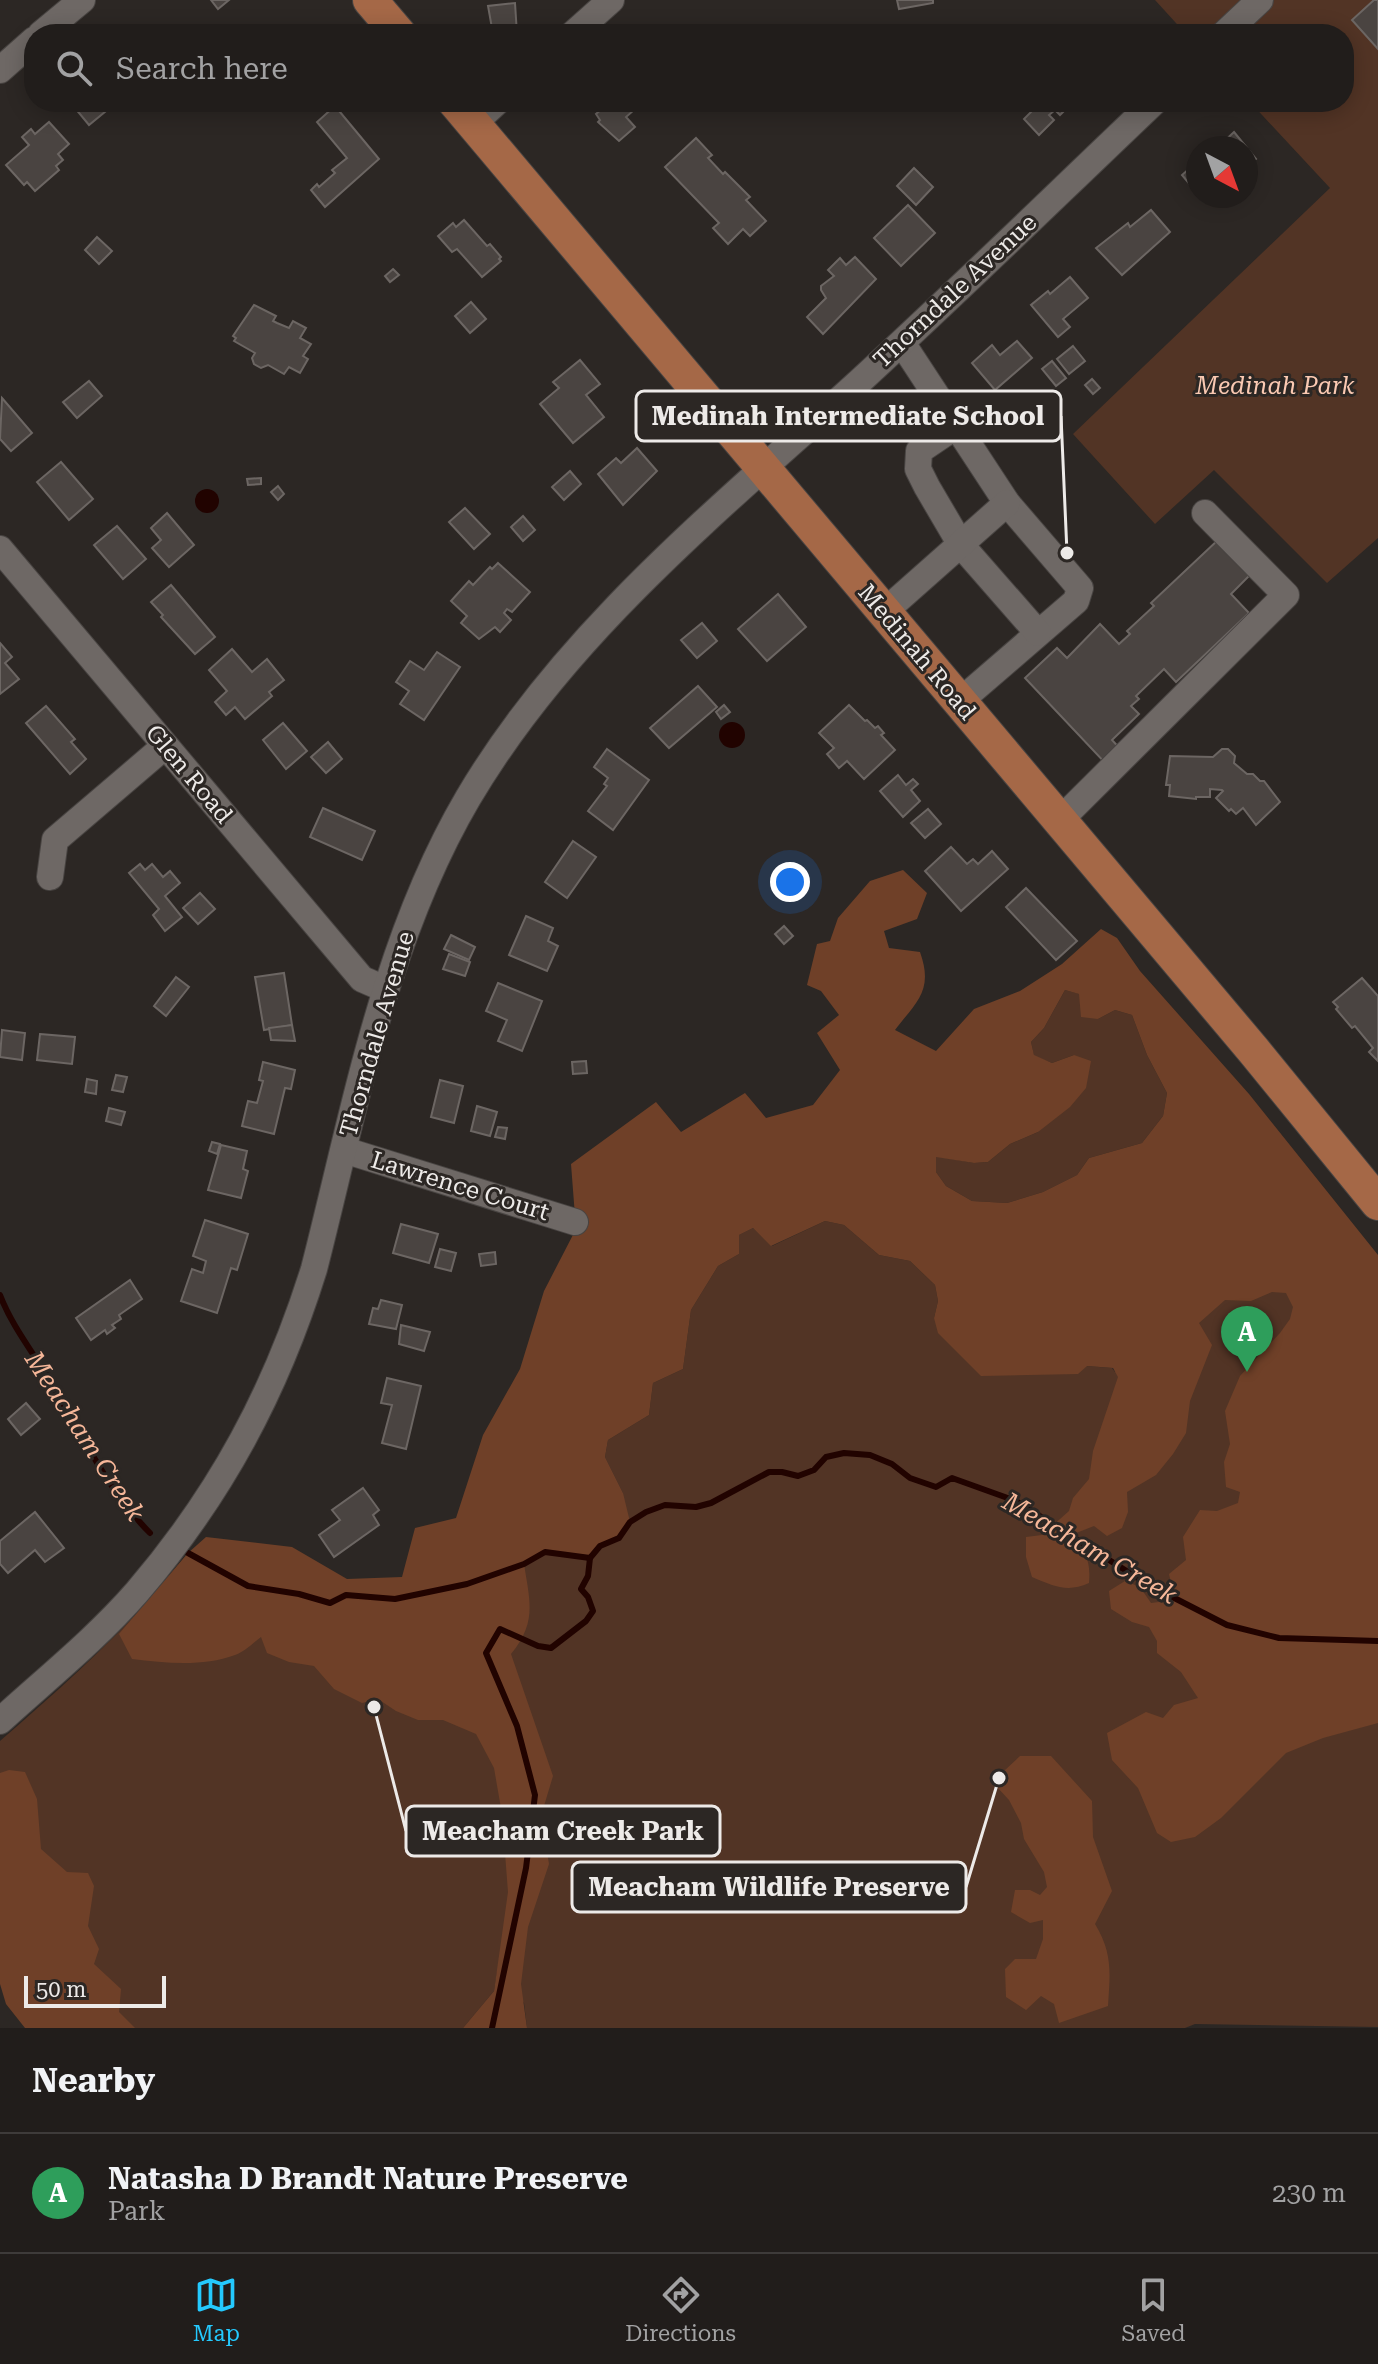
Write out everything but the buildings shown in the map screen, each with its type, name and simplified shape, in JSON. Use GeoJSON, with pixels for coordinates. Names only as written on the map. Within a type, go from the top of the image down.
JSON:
{"type":"FeatureCollection","features":[{"type":"Feature","properties":{"kind":"main road"},"geometry":{"type":"LineString","coordinates":[[370,0],[390,24]]}},
{"type":"Feature","properties":{"kind":"main road","name":"Medinah Road"},"geometry":{"type":"LineString","coordinates":[[477,112],[764,467],[1378,1203]]}},
{"type":"Feature","properties":{"kind":"street"},"geometry":{"type":"LineString","coordinates":[[53,24],[82,0]]}},
{"type":"Feature","properties":{"kind":"street"},"geometry":{"type":"LineString","coordinates":[[584,24],[611,0]]}},
{"type":"Feature","properties":{"kind":"street"},"geometry":{"type":"LineString","coordinates":[[1235,24],[1260,0]]}},
{"type":"Feature","properties":{"kind":"street"},"geometry":{"type":"LineString","coordinates":[[0,70],[24,49]]}},
{"type":"Feature","properties":{"kind":"street","name":"Thorndale Avenue"},"geometry":{"type":"LineString","coordinates":[[0,1721],[102,1629],[136,1593],[191,1524],[224,1476],[271,1386],[299,1316],[385,989],[414,908],[467,799],[509,734],[553,675],[614,609],[764,467],[902,343],[1144,112]]}},
{"type":"Feature","properties":{"kind":"street"},"geometry":{"type":"LineString","coordinates":[[902,343],[1007,503],[1080,588],[1076,601],[959,702]]}},
{"type":"Feature","properties":{"kind":"street"},"geometry":{"type":"LineString","coordinates":[[956,426],[919,451],[918,469],[961,545],[1038,633]]}},
{"type":"Feature","properties":{"kind":"street"},"geometry":{"type":"LineString","coordinates":[[884,612],[1007,503]]}},
{"type":"Feature","properties":{"kind":"street"},"geometry":{"type":"LineString","coordinates":[[1058,822],[1286,595],[1205,513]]}},
{"type":"Feature","properties":{"kind":"street","name":"Glen Road"},"geometry":{"type":"LineString","coordinates":[[0,549],[362,979],[385,989]]}},
{"type":"Feature","properties":{"kind":"street"},"geometry":{"type":"LineString","coordinates":[[50,877],[55,840],[165,746]]}},
{"type":"Feature","properties":{"kind":"street","name":"Lawrence Court"},"geometry":{"type":"LineString","coordinates":[[344,1150],[575,1222]]}},
{"type":"Feature","properties":{"kind":"green space","name":"Medinah Park"},"geometry":{"type":"Polygon","coordinates":[[[1155,0],[1378,0],[1378,538],[1327,583],[1214,470],[1155,524],[1073,434],[1330,188],[1259,112],[1354,112],[1354,24],[1177,24],[1155,0]]]}},
{"type":"Feature","properties":{"kind":"green space"},"geometry":{"type":"Polygon","coordinates":[[[1065,990],[1080,994],[1098,1019],[1115,1010],[1132,1015],[1147,1055],[1167,1093],[1163,1116],[1142,1143],[1089,1158],[1077,1175],[1043,1192],[1007,1203],[972,1201],[946,1186],[936,1172],[935,1156],[974,1163],[988,1162],[1010,1144],[1038,1132],[1074,1055],[1052,1063],[1034,1056],[1031,1042],[1044,1028],[1065,990]]]}},
{"type":"Feature","properties":{"kind":"green space"},"geometry":{"type":"Polygon","coordinates":[[[1326,1193],[1378,1256],[1378,2027],[1195,2024],[1185,2028],[527,2028],[524,2003],[497,1972],[494,1991],[463,2028],[58,2028],[0,1959],[0,1741],[98,1652],[154,1595],[299,1594],[524,1564],[545,1552],[590,1558],[600,1546],[619,1537],[623,1493],[605,1457],[608,1440],[649,1415],[653,1383],[683,1369],[691,1310],[718,1266],[739,1254],[739,1235],[753,1228],[772,1246],[825,1221],[844,1225],[879,1255],[910,1261],[935,1285],[938,1301],[934,1318],[1087,1366],[1112,1368],[1115,1372],[1326,1193]]]}},
{"type":"Feature","properties":{"kind":"shaded area"},"geometry":{"type":"Polygon","coordinates":[[[207,489],[218,496],[219,501],[212,512],[207,513],[196,506],[195,501],[202,490],[207,489]]]}},
{"type":"Feature","properties":{"kind":"shaded area"},"geometry":{"type":"Polygon","coordinates":[[[732,722],[741,726],[745,735],[741,744],[732,748],[723,744],[719,735],[723,726],[732,722]]]}},
{"type":"Feature","properties":{"kind":"shaded area"},"geometry":{"type":"Polygon","coordinates":[[[903,870],[927,893],[917,919],[884,931],[889,948],[920,952],[924,965],[921,995],[895,1030],[936,1051],[974,1009],[1020,991],[1062,964],[1101,929],[1117,938],[1140,971],[1249,1094],[1378,1255],[1378,1723],[1323,1738],[1286,1753],[1221,1818],[1195,1837],[1171,1842],[1157,1833],[1138,1788],[1112,1760],[1107,1733],[1146,1712],[1163,1718],[1174,1705],[1198,1698],[1181,1672],[1157,1653],[1157,1641],[1149,1627],[1132,1622],[1111,1609],[1109,1591],[1125,1581],[1140,1587],[1151,1603],[1175,1600],[1169,1574],[1186,1560],[1183,1537],[1200,1510],[1217,1511],[1238,1503],[1240,1492],[1226,1487],[1224,1462],[1230,1444],[1225,1411],[1240,1376],[1290,1319],[1293,1307],[1286,1293],[1272,1292],[1251,1301],[1225,1300],[1199,1323],[1212,1345],[1190,1401],[1186,1433],[1156,1475],[1127,1492],[1128,1512],[1122,1528],[1107,1536],[1094,1526],[1071,1535],[1086,1557],[1089,1583],[1074,1588],[1060,1587],[1032,1577],[1026,1557],[1026,1537],[1042,1535],[1069,1511],[1073,1498],[1089,1479],[1093,1451],[1118,1377],[1113,1368],[1087,1366],[1078,1374],[981,1376],[938,1333],[934,1318],[938,1301],[935,1285],[910,1261],[879,1255],[844,1225],[825,1221],[771,1246],[753,1228],[739,1235],[739,1254],[718,1266],[691,1310],[683,1369],[653,1383],[649,1415],[608,1440],[605,1457],[623,1493],[630,1522],[619,1538],[600,1546],[590,1558],[545,1552],[524,1564],[530,1611],[525,1632],[511,1654],[553,1776],[541,1816],[549,1864],[528,1927],[521,1984],[527,2028],[463,2028],[494,1991],[508,1892],[502,1814],[494,1768],[476,1734],[443,1720],[418,1720],[378,1699],[362,1703],[334,1689],[314,1666],[289,1662],[267,1653],[261,1637],[235,1655],[184,1663],[132,1659],[119,1634],[188,1553],[206,1537],[292,1547],[347,1579],[402,1577],[415,1528],[456,1518],[483,1435],[520,1369],[544,1291],[576,1229],[571,1164],[656,1102],[681,1132],[745,1093],[766,1118],[813,1105],[840,1070],[817,1033],[839,1015],[821,991],[807,985],[817,944],[830,941],[838,918],[870,881],[903,870]],[[1065,990],[1044,1028],[1031,1042],[1034,1055],[1052,1063],[1074,1055],[1091,1061],[1086,1088],[1070,1107],[1038,1132],[1010,1144],[988,1162],[936,1157],[936,1172],[946,1186],[972,1201],[1007,1203],[1043,1192],[1077,1175],[1089,1158],[1142,1143],[1163,1116],[1167,1093],[1147,1055],[1132,1015],[1115,1010],[1098,1019],[1081,1017],[1079,994],[1065,990]]]}},
{"type":"Feature","properties":{"kind":"shaded area"},"geometry":{"type":"Polygon","coordinates":[[[1020,1756],[1051,1756],[1092,1801],[1093,1837],[1112,1891],[1095,1924],[1108,1954],[1108,2006],[1059,2023],[1054,2004],[1041,1996],[1026,2010],[1006,1997],[1005,1969],[1015,1959],[1036,1959],[1043,1939],[1043,1920],[1030,1923],[1011,1912],[1015,1890],[1030,1890],[1040,1895],[1047,1887],[1044,1872],[1024,1839],[1021,1823],[1009,1800],[997,1787],[1004,1771],[1020,1756]]]}},
{"type":"Feature","properties":{"kind":"shaded area"},"geometry":{"type":"Polygon","coordinates":[[[9,1770],[25,1772],[37,1799],[41,1849],[67,1872],[88,1873],[94,1886],[88,1926],[99,1949],[94,1964],[121,1989],[119,2012],[135,2028],[25,2028],[6,2004],[0,1984],[0,1773],[9,1770]]]}},
{"type":"Feature","properties":{"kind":"waterway","name":"Meacham Creek"},"geometry":{"type":"LineString","coordinates":[[0,1295],[16,1328],[107,1479],[150,1533]]}},
{"type":"Feature","properties":{"kind":"waterway","name":"Meacham Creek"},"geometry":{"type":"LineString","coordinates":[[188,1553],[248,1586],[299,1594],[330,1603],[346,1595],[395,1599],[467,1584],[524,1564],[545,1552],[590,1558],[600,1546],[619,1538],[630,1522],[646,1512],[665,1505],[696,1507],[711,1503],[769,1472],[798,1476],[814,1470],[826,1457],[844,1453],[870,1455],[892,1464],[910,1478],[936,1487],[952,1478],[1016,1501],[1147,1584],[1227,1625],[1279,1638],[1378,1641]]}},
{"type":"Feature","properties":{"kind":"waterway"},"geometry":{"type":"LineString","coordinates":[[492,2028],[526,1868],[535,1795],[517,1726],[486,1653],[500,1629],[538,1646],[551,1648],[586,1621],[593,1611],[581,1589],[588,1576],[590,1558]]}},
{"type":"Feature","properties":{"kind":"place","name":"Medinah Intermediate School"},"geometry":{"type":"Point","coordinates":[1067,553]}},
{"type":"Feature","properties":{"kind":"place","name":"Natasha D Brandt Nature Preserve"},"geometry":{"type":"Point","coordinates":[1247,1372]}},
{"type":"Feature","properties":{"kind":"place","name":"Meacham Creek Park"},"geometry":{"type":"Point","coordinates":[374,1707]}},
{"type":"Feature","properties":{"kind":"place","name":"Meacham Wildlife Preserve"},"geometry":{"type":"Point","coordinates":[999,1778]}}]}
